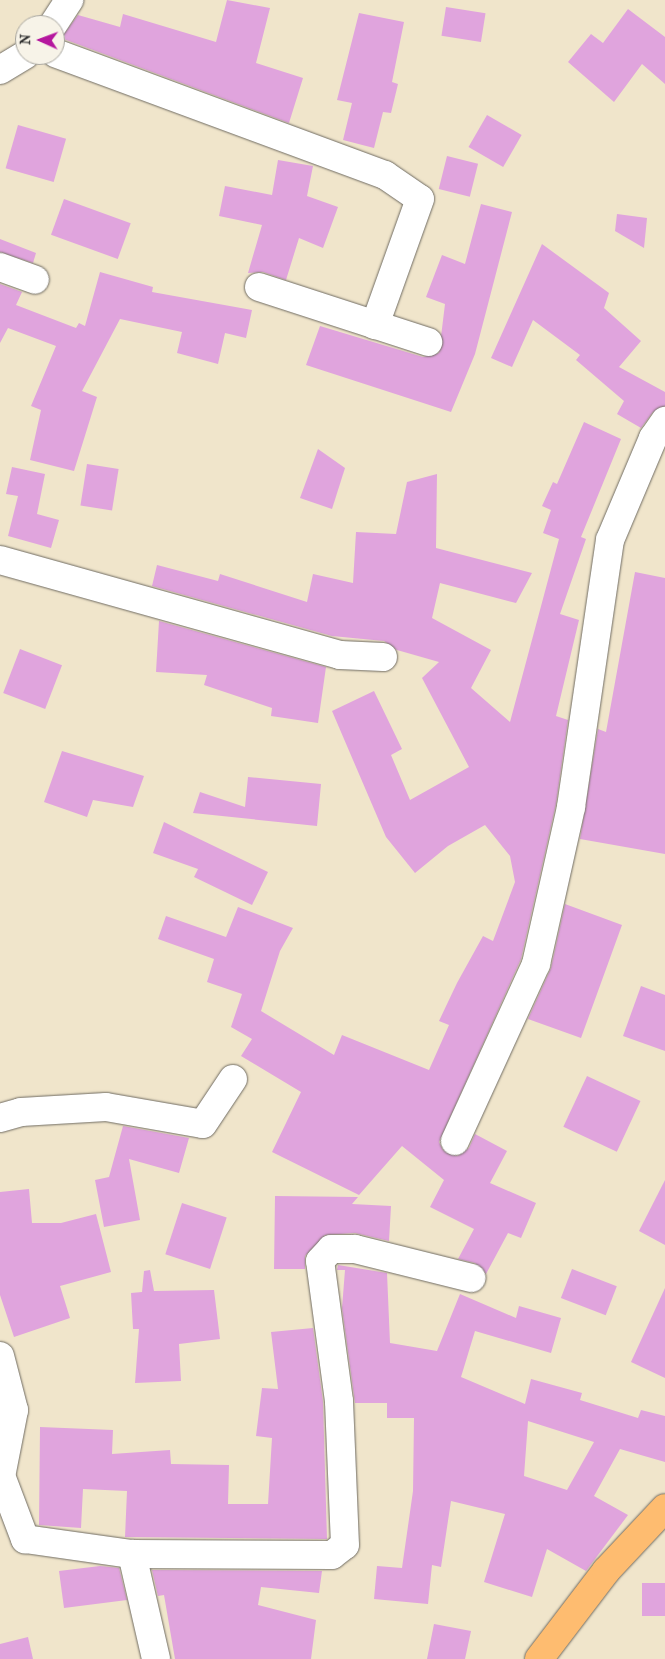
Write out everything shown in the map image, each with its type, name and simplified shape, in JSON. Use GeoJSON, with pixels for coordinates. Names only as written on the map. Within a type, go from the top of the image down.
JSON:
{"type":"FeatureCollection","features":[{"type":"Feature","properties":{"kind":"main road"},"geometry":{"type":"LineString","coordinates":[[540,1659],[606,1572],[665,1508]]}},
{"type":"Feature","properties":{"kind":"street"},"geometry":{"type":"LineString","coordinates":[[59,15],[69,0]]}},
{"type":"Feature","properties":{"kind":"street"},"geometry":{"type":"LineString","coordinates":[[65,57],[385,175],[420,199],[375,325]]}},
{"type":"Feature","properties":{"kind":"street"},"geometry":{"type":"LineString","coordinates":[[0,70],[15,61]]}},
{"type":"Feature","properties":{"kind":"street"},"geometry":{"type":"LineString","coordinates":[[0,267],[35,280]]}},
{"type":"Feature","properties":{"kind":"street"},"geometry":{"type":"LineString","coordinates":[[259,286],[428,342]]}},
{"type":"Feature","properties":{"kind":"street"},"geometry":{"type":"LineString","coordinates":[[456,1140],[536,964],[571,807],[610,540],[653,438],[665,421]]}},
{"type":"Feature","properties":{"kind":"street"},"geometry":{"type":"LineString","coordinates":[[0,560],[340,655],[383,657]]}},
{"type":"Feature","properties":{"kind":"street"},"geometry":{"type":"LineString","coordinates":[[0,1118],[21,1112],[106,1107],[203,1124],[233,1079]]}},
{"type":"Feature","properties":{"kind":"street"},"geometry":{"type":"LineString","coordinates":[[0,1356],[14,1410],[1,1472],[25,1539],[132,1554],[332,1555],[345,1545],[339,1401],[320,1261],[331,1249],[355,1249],[471,1278]]}},
{"type":"Feature","properties":{"kind":"street"},"geometry":{"type":"LineString","coordinates":[[132,1554],[156,1659]]}},
{"type":"Feature","properties":{"kind":"building"},"geometry":{"type":"Polygon","coordinates":[[[227,0],[270,8],[256,63],[303,78],[289,123],[65,39],[65,33],[78,15],[120,27],[123,14],[216,42],[227,0]]]}},
{"type":"Feature","properties":{"kind":"building"},"geometry":{"type":"Polygon","coordinates":[[[446,7],[486,13],[481,42],[441,36],[446,7]]]}},
{"type":"Feature","properties":{"kind":"building"},"geometry":{"type":"Polygon","coordinates":[[[628,9],[665,37],[665,84],[642,64],[614,102],[568,62],[591,34],[603,43],[628,9]]]}},
{"type":"Feature","properties":{"kind":"building"},"geometry":{"type":"Polygon","coordinates":[[[359,13],[404,22],[392,82],[398,84],[391,113],[383,112],[374,148],[343,140],[352,103],[337,100],[359,13]]]}},
{"type":"Feature","properties":{"kind":"building"},"geometry":{"type":"Polygon","coordinates":[[[487,115],[522,135],[503,167],[468,147],[487,115]]]}},
{"type":"Feature","properties":{"kind":"building"},"geometry":{"type":"Polygon","coordinates":[[[18,125],[66,139],[54,182],[6,168],[18,125]]]}},
{"type":"Feature","properties":{"kind":"building"},"geometry":{"type":"Polygon","coordinates":[[[447,156],[478,164],[470,197],[439,189],[447,156]]]}},
{"type":"Feature","properties":{"kind":"building"},"geometry":{"type":"Polygon","coordinates":[[[278,160],[313,166],[307,196],[338,207],[323,248],[299,238],[286,280],[263,272],[248,273],[262,225],[219,216],[225,186],[272,195],[278,160]]]}},
{"type":"Feature","properties":{"kind":"building"},"geometry":{"type":"Polygon","coordinates":[[[64,199],[131,223],[118,259],[51,235],[64,199]]]}},
{"type":"Feature","properties":{"kind":"building"},"geometry":{"type":"Polygon","coordinates":[[[481,204],[512,212],[475,354],[451,412],[306,365],[320,326],[423,357],[439,353],[445,304],[426,297],[442,255],[465,264],[481,204]]]}},
{"type":"Feature","properties":{"kind":"building"},"geometry":{"type":"Polygon","coordinates":[[[617,214],[647,218],[644,248],[615,231],[617,214]]]}},
{"type":"Feature","properties":{"kind":"building"},"geometry":{"type":"Polygon","coordinates":[[[0,239],[36,253],[33,263],[0,252],[0,239]]]}},
{"type":"Feature","properties":{"kind":"building"},"geometry":{"type":"Polygon","coordinates":[[[542,244],[609,293],[604,308],[641,341],[619,367],[665,392],[665,406],[653,412],[641,428],[617,414],[624,401],[576,360],[580,355],[533,320],[512,367],[491,358],[542,244]]]}},
{"type":"Feature","properties":{"kind":"building"},"geometry":{"type":"Polygon","coordinates":[[[100,272],[153,287],[152,292],[252,310],[246,338],[225,333],[218,364],[177,353],[182,332],[120,319],[82,391],[97,397],[74,471],[30,460],[41,410],[31,406],[56,346],[8,328],[0,343],[0,284],[22,292],[16,305],[76,328],[79,323],[85,326],[100,272]]]}},
{"type":"Feature","properties":{"kind":"building"},"geometry":{"type":"Polygon","coordinates":[[[584,422],[621,439],[581,537],[586,539],[560,614],[579,620],[556,716],[568,720],[556,804],[521,959],[439,1142],[443,1150],[457,1156],[469,1148],[475,1134],[507,1151],[490,1183],[536,1203],[521,1238],[508,1233],[486,1274],[475,1263],[458,1259],[474,1229],[430,1207],[444,1180],[402,1146],[359,1195],[272,1152],[301,1092],[241,1056],[252,1039],[231,1027],[242,994],[207,982],[214,959],[158,939],[166,916],[226,937],[238,907],[293,928],[280,951],[261,1011],[334,1055],[342,1035],[429,1070],[449,1025],[439,1021],[457,983],[483,936],[493,941],[515,882],[510,856],[485,825],[448,846],[415,873],[386,837],[332,711],[374,691],[402,749],[391,755],[410,800],[469,767],[422,678],[439,662],[397,650],[384,641],[332,636],[152,586],[157,565],[218,581],[220,574],[307,602],[313,574],[353,583],[356,532],[396,534],[407,482],[437,474],[436,548],[532,573],[516,603],[440,583],[432,618],[491,650],[471,688],[510,722],[559,539],[543,533],[551,510],[542,506],[553,482],[557,484],[584,422]]]}},
{"type":"Feature","properties":{"kind":"building"},"geometry":{"type":"Polygon","coordinates":[[[318,449],[345,468],[332,509],[300,498],[318,449]]]}},
{"type":"Feature","properties":{"kind":"building"},"geometry":{"type":"Polygon","coordinates":[[[87,464],[119,469],[112,510],[80,505],[87,464]]]}},
{"type":"Feature","properties":{"kind":"building"},"geometry":{"type":"Polygon","coordinates":[[[12,467],[45,474],[37,514],[59,520],[51,548],[8,536],[18,496],[6,494],[12,467]]]}},
{"type":"Feature","properties":{"kind":"building"},"geometry":{"type":"Polygon","coordinates":[[[635,572],[665,578],[665,854],[580,839],[598,729],[606,732],[635,572]]]}},
{"type":"Feature","properties":{"kind":"building"},"geometry":{"type":"Polygon","coordinates":[[[159,621],[326,667],[318,723],[271,716],[272,708],[204,685],[207,675],[156,672],[159,621]]]}},
{"type":"Feature","properties":{"kind":"building"},"geometry":{"type":"Polygon","coordinates":[[[20,649],[62,665],[45,709],[3,693],[20,649]]]}},
{"type":"Feature","properties":{"kind":"building"},"geometry":{"type":"Polygon","coordinates":[[[62,751],[144,776],[133,807],[93,800],[87,817],[44,802],[62,751]]]}},
{"type":"Feature","properties":{"kind":"building"},"geometry":{"type":"Polygon","coordinates":[[[248,777],[321,784],[317,826],[193,813],[200,792],[245,807],[248,777]]]}},
{"type":"Feature","properties":{"kind":"building"},"geometry":{"type":"Polygon","coordinates":[[[164,822],[268,872],[252,905],[194,877],[198,869],[153,853],[164,822]]]}},
{"type":"Feature","properties":{"kind":"building"},"geometry":{"type":"Polygon","coordinates":[[[565,904],[622,925],[581,1038],[528,1019],[551,968],[565,904]]]}},
{"type":"Feature","properties":{"kind":"building"},"geometry":{"type":"Polygon","coordinates":[[[641,986],[665,995],[665,1051],[623,1036],[641,986]]]}},
{"type":"Feature","properties":{"kind":"building"},"geometry":{"type":"Polygon","coordinates":[[[587,1076],[640,1101],[617,1152],[563,1127],[587,1076]]]}},
{"type":"Feature","properties":{"kind":"building"},"geometry":{"type":"Polygon","coordinates":[[[123,1126],[189,1138],[179,1173],[129,1159],[140,1220],[104,1227],[95,1180],[109,1177],[123,1126]]]}},
{"type":"Feature","properties":{"kind":"building"},"geometry":{"type":"Polygon","coordinates":[[[665,1180],[665,1245],[639,1231],[665,1180]]]}},
{"type":"Feature","properties":{"kind":"building"},"geometry":{"type":"Polygon","coordinates":[[[29,1189],[32,1223],[61,1223],[96,1214],[111,1272],[60,1286],[70,1318],[14,1337],[0,1295],[0,1192],[29,1189]]]}},
{"type":"Feature","properties":{"kind":"building"},"geometry":{"type":"Polygon","coordinates":[[[275,1196],[358,1197],[352,1204],[391,1206],[389,1241],[355,1233],[325,1235],[305,1256],[305,1269],[274,1269],[275,1196]]]}},
{"type":"Feature","properties":{"kind":"building"},"geometry":{"type":"Polygon","coordinates":[[[182,1203],[227,1218],[210,1269],[165,1254],[182,1203]]]}},
{"type":"Feature","properties":{"kind":"building"},"geometry":{"type":"Polygon","coordinates":[[[338,1265],[387,1273],[390,1343],[437,1351],[460,1294],[516,1318],[519,1306],[561,1318],[551,1353],[475,1331],[461,1377],[525,1404],[531,1379],[582,1393],[580,1400],[638,1418],[641,1410],[665,1416],[665,1462],[620,1449],[594,1496],[628,1515],[586,1571],[547,1549],[532,1597],[484,1582],[505,1514],[451,1501],[441,1567],[432,1565],[428,1604],[374,1599],[377,1566],[402,1568],[413,1491],[414,1418],[387,1418],[387,1403],[355,1403],[342,1308],[345,1270],[337,1270],[338,1265]],[[528,1421],[524,1476],[567,1490],[594,1442],[528,1421]]]}},
{"type":"Feature","properties":{"kind":"building"},"geometry":{"type":"Polygon","coordinates":[[[572,1269],[617,1286],[606,1315],[561,1298],[572,1269]]]}},
{"type":"Feature","properties":{"kind":"building"},"geometry":{"type":"Polygon","coordinates":[[[150,1270],[154,1291],[214,1290],[220,1339],[179,1344],[181,1381],[135,1383],[139,1329],[133,1329],[131,1293],[142,1292],[144,1271],[150,1270]]]}},
{"type":"Feature","properties":{"kind":"building"},"geometry":{"type":"Polygon","coordinates":[[[665,1288],[665,1378],[631,1362],[665,1288]]]}},
{"type":"Feature","properties":{"kind":"building"},"geometry":{"type":"Polygon","coordinates":[[[313,1328],[323,1402],[327,1539],[125,1537],[127,1491],[83,1489],[81,1528],[39,1525],[40,1427],[113,1430],[112,1454],[170,1450],[171,1464],[229,1465],[228,1504],[268,1504],[272,1438],[256,1436],[262,1388],[278,1389],[271,1332],[313,1328]]]}},
{"type":"Feature","properties":{"kind":"building"},"geometry":{"type":"Polygon","coordinates":[[[100,1566],[119,1568],[127,1600],[64,1608],[59,1571],[100,1566]]]}},
{"type":"Feature","properties":{"kind":"building"},"geometry":{"type":"Polygon","coordinates":[[[152,1570],[322,1571],[319,1593],[261,1587],[258,1605],[316,1620],[311,1659],[175,1659],[164,1595],[158,1596],[152,1570]]]}},
{"type":"Feature","properties":{"kind":"building"},"geometry":{"type":"Polygon","coordinates":[[[642,1583],[665,1583],[665,1616],[642,1616],[642,1583]]]}},
{"type":"Feature","properties":{"kind":"building"},"geometry":{"type":"Polygon","coordinates":[[[434,1624],[471,1631],[465,1659],[427,1659],[434,1624]]]}},
{"type":"Feature","properties":{"kind":"building"},"geometry":{"type":"Polygon","coordinates":[[[28,1637],[33,1659],[0,1659],[0,1644],[28,1637]]]}}]}
